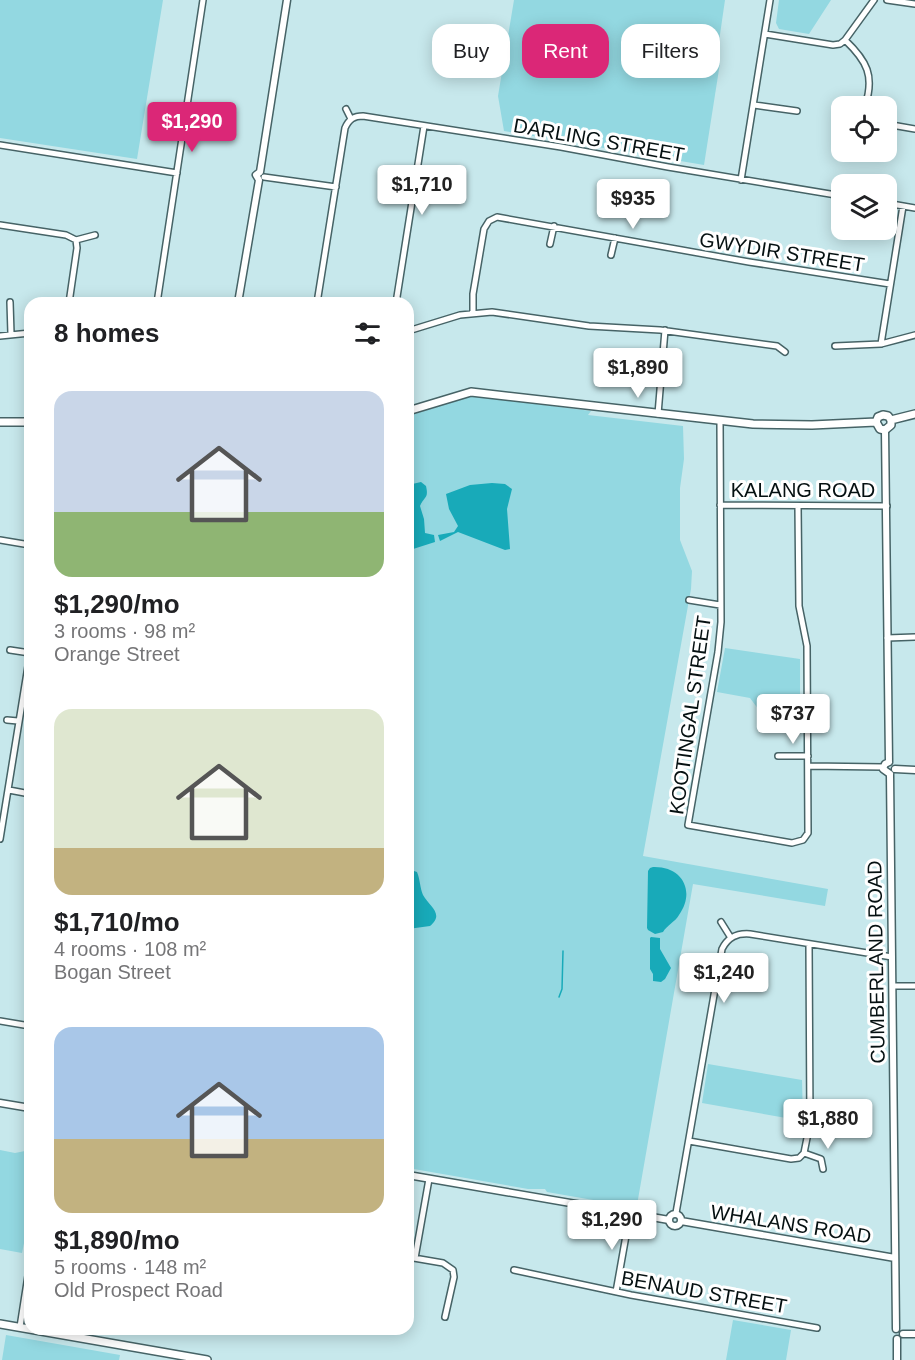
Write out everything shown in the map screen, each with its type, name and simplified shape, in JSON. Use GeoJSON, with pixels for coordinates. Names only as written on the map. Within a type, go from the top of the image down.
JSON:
{"type":"FeatureCollection","features":[{"type":"Feature","properties":{"kind":"main road"},"geometry":{"type":"LineString","coordinates":[[414,409],[475,392],[720,421],[780,425],[876,422]]}},
{"type":"Feature","properties":{"kind":"main road"},"geometry":{"type":"LineString","coordinates":[[891,420],[915,414]]}},
{"type":"Feature","properties":{"kind":"main road"},"geometry":{"type":"LineString","coordinates":[[876,422],[878,417],[883,415],[888,416],[891,420]]}},
{"type":"Feature","properties":{"kind":"main road"},"geometry":{"type":"LineString","coordinates":[[876,422],[880,429],[885,430],[890,427],[891,420]]}},
{"type":"Feature","properties":{"kind":"main road"},"geometry":{"type":"LineString","coordinates":[[0,422],[24,422]]}},
{"type":"Feature","properties":{"kind":"main road"},"geometry":{"type":"LineString","coordinates":[[0,1324],[24,1328]]}},
{"type":"Feature","properties":{"kind":"main road"},"geometry":{"type":"LineString","coordinates":[[65,1335],[207,1360]]}},
{"type":"Feature","properties":{"kind":"street"},"geometry":{"type":"LineString","coordinates":[[158,297],[203,0]]}},
{"type":"Feature","properties":{"kind":"street"},"geometry":{"type":"LineString","coordinates":[[239,297],[261,176],[287,0]]}},
{"type":"Feature","properties":{"kind":"street"},"geometry":{"type":"LineString","coordinates":[[741,180],[770,0]]}},
{"type":"Feature","properties":{"kind":"street"},"geometry":{"type":"LineString","coordinates":[[765,34],[833,45],[840,44],[874,0]]}},
{"type":"Feature","properties":{"kind":"street"},"geometry":{"type":"LineString","coordinates":[[887,0],[915,4]]}},
{"type":"Feature","properties":{"kind":"street"},"geometry":{"type":"LineString","coordinates":[[845,40],[860,55],[867,67],[867,96]]}},
{"type":"Feature","properties":{"kind":"street"},"geometry":{"type":"LineString","coordinates":[[754,105],[797,111]]}},
{"type":"Feature","properties":{"kind":"street"},"geometry":{"type":"LineString","coordinates":[[318,297],[345,128],[351,118],[346,109]]}},
{"type":"Feature","properties":{"kind":"street","name":"DARLING STREET"},"geometry":{"type":"LineString","coordinates":[[351,118],[363,116],[561,147],[831,194]]}},
{"type":"Feature","properties":{"kind":"street"},"geometry":{"type":"LineString","coordinates":[[397,297],[424,126]]}},
{"type":"Feature","properties":{"kind":"street"},"geometry":{"type":"LineString","coordinates":[[897,126],[915,129]]}},
{"type":"Feature","properties":{"kind":"street"},"geometry":{"type":"LineString","coordinates":[[0,145],[177,173]]}},
{"type":"Feature","properties":{"kind":"street"},"geometry":{"type":"LineString","coordinates":[[261,176],[336,188]]}},
{"type":"Feature","properties":{"kind":"street"},"geometry":{"type":"LineString","coordinates":[[897,205],[915,208]]}},
{"type":"Feature","properties":{"kind":"street"},"geometry":{"type":"LineString","coordinates":[[880,344],[903,206]]}},
{"type":"Feature","properties":{"kind":"street"},"geometry":{"type":"LineString","coordinates":[[472,313],[484,229],[491,219],[487,212]]}},
{"type":"Feature","properties":{"kind":"street","name":"GWYDIR STREET"},"geometry":{"type":"LineString","coordinates":[[491,219],[501,217],[890,285]]}},
{"type":"Feature","properties":{"kind":"street"},"geometry":{"type":"LineString","coordinates":[[0,225],[66,235],[76,240],[95,235]]}},
{"type":"Feature","properties":{"kind":"street"},"geometry":{"type":"LineString","coordinates":[[550,244],[554,226]]}},
{"type":"Feature","properties":{"kind":"street"},"geometry":{"type":"LineString","coordinates":[[611,255],[615,238]]}},
{"type":"Feature","properties":{"kind":"street"},"geometry":{"type":"LineString","coordinates":[[70,297],[77,248],[76,240]]}},
{"type":"Feature","properties":{"kind":"street"},"geometry":{"type":"LineString","coordinates":[[10,302],[11,334]]}},
{"type":"Feature","properties":{"kind":"street"},"geometry":{"type":"LineString","coordinates":[[414,329],[472,313],[508,313],[589,326],[665,330],[777,346],[785,352]]}},
{"type":"Feature","properties":{"kind":"street"},"geometry":{"type":"LineString","coordinates":[[658,414],[665,330]]}},
{"type":"Feature","properties":{"kind":"street"},"geometry":{"type":"LineString","coordinates":[[0,336],[24,333]]}},
{"type":"Feature","properties":{"kind":"street"},"geometry":{"type":"LineString","coordinates":[[835,346],[880,344],[915,335]]}},
{"type":"Feature","properties":{"kind":"street","name":"KOOTINGAL STREET"},"geometry":{"type":"LineString","coordinates":[[720,421],[721,622],[718,652],[688,825],[792,843],[805,839]]}},
{"type":"Feature","properties":{"kind":"street"},"geometry":{"type":"LineString","coordinates":[[885,430],[889,762]]}},
{"type":"Feature","properties":{"kind":"street","name":"KALANG ROAD"},"geometry":{"type":"LineString","coordinates":[[720,505],[886,506]]}},
{"type":"Feature","properties":{"kind":"street"},"geometry":{"type":"LineString","coordinates":[[798,506],[799,606],[807,646],[810,827],[805,839],[810,846]]}},
{"type":"Feature","properties":{"kind":"street"},"geometry":{"type":"LineString","coordinates":[[0,540],[24,544]]}},
{"type":"Feature","properties":{"kind":"street"},"geometry":{"type":"LineString","coordinates":[[689,600],[720,605]]}},
{"type":"Feature","properties":{"kind":"street"},"geometry":{"type":"LineString","coordinates":[[887,638],[915,637]]}},
{"type":"Feature","properties":{"kind":"street"},"geometry":{"type":"LineString","coordinates":[[10,650],[24,653]]}},
{"type":"Feature","properties":{"kind":"street"},"geometry":{"type":"LineString","coordinates":[[0,839],[24,688]]}},
{"type":"Feature","properties":{"kind":"street"},"geometry":{"type":"LineString","coordinates":[[7,720],[18,721]]}},
{"type":"Feature","properties":{"kind":"street"},"geometry":{"type":"LineString","coordinates":[[778,756],[808,756]]}},
{"type":"Feature","properties":{"kind":"street"},"geometry":{"type":"LineString","coordinates":[[809,766],[883,767],[889,762]]}},
{"type":"Feature","properties":{"kind":"street"},"geometry":{"type":"LineString","coordinates":[[889,762],[894,764],[895,770]]}},
{"type":"Feature","properties":{"kind":"street"},"geometry":{"type":"LineString","coordinates":[[883,767],[885,772],[890,774],[895,770],[915,770]]}},
{"type":"Feature","properties":{"kind":"street","name":"CUMBERLAND ROAD"},"geometry":{"type":"LineString","coordinates":[[890,774],[896,1329]]}},
{"type":"Feature","properties":{"kind":"street"},"geometry":{"type":"LineString","coordinates":[[9,790],[24,793]]}},
{"type":"Feature","properties":{"kind":"street"},"geometry":{"type":"LineString","coordinates":[[721,922],[731,938]]}},
{"type":"Feature","properties":{"kind":"street"},"geometry":{"type":"LineString","coordinates":[[676,1213],[722,949],[731,938],[740,934],[750,934],[892,957]]}},
{"type":"Feature","properties":{"kind":"street"},"geometry":{"type":"LineString","coordinates":[[689,1141],[791,1159],[799,1158],[804,1153],[810,1120],[809,944]]}},
{"type":"Feature","properties":{"kind":"street"},"geometry":{"type":"LineString","coordinates":[[892,986],[915,986]]}},
{"type":"Feature","properties":{"kind":"street"},"geometry":{"type":"LineString","coordinates":[[0,1021],[24,1025]]}},
{"type":"Feature","properties":{"kind":"street"},"geometry":{"type":"LineString","coordinates":[[0,1102],[24,1107]]}},
{"type":"Feature","properties":{"kind":"street"},"geometry":{"type":"LineString","coordinates":[[804,1153],[821,1159],[823,1169]]}},
{"type":"Feature","properties":{"kind":"street"},"geometry":{"type":"LineString","coordinates":[[414,1176],[669,1220],[674,1226],[678,1226],[681,1221],[680,1216],[676,1213]]}},
{"type":"Feature","properties":{"kind":"street"},"geometry":{"type":"LineString","coordinates":[[429,1179],[415,1258],[442,1263],[454,1268],[445,1317]]}},
{"type":"Feature","properties":{"kind":"street"},"geometry":{"type":"LineString","coordinates":[[669,1220],[671,1214],[676,1213]]}},
{"type":"Feature","properties":{"kind":"street"},"geometry":{"type":"LineString","coordinates":[[616,1292],[630,1214]]}},
{"type":"Feature","properties":{"kind":"street","name":"WHALANS ROAD"},"geometry":{"type":"LineString","coordinates":[[681,1221],[895,1258]]}},
{"type":"Feature","properties":{"kind":"street","name":"BENAUD STREET"},"geometry":{"type":"LineString","coordinates":[[514,1270],[616,1292],[817,1328]]}},
{"type":"Feature","properties":{"kind":"street"},"geometry":{"type":"LineString","coordinates":[[20,1327],[24,1301]]}},
{"type":"Feature","properties":{"kind":"street"},"geometry":{"type":"LineString","coordinates":[[897,1360],[897,1339],[892,1334],[896,1329],[901,1330],[903,1334]]}},
{"type":"Feature","properties":{"kind":"street"},"geometry":{"type":"LineString","coordinates":[[903,1334],[915,1334]]}},
{"type":"Feature","properties":{"kind":"street"},"geometry":{"type":"LineString","coordinates":[[897,1339],[903,1334]]}},
{"type":"Feature","properties":{"kind":"shaded area"},"geometry":{"type":"Polygon","coordinates":[[[0,0],[163,0],[137,159],[0,138],[0,0]]]}},
{"type":"Feature","properties":{"kind":"shaded area"},"geometry":{"type":"Polygon","coordinates":[[[514,0],[725,0],[720,34],[720,24],[621,24],[621,78],[718,78],[704,165],[504,131],[498,96],[501,78],[510,78],[510,24],[514,0]]]}},
{"type":"Feature","properties":{"kind":"shaded area"},"geometry":{"type":"Polygon","coordinates":[[[779,0],[831,0],[809,34],[779,29],[776,23],[779,0]]]}},
{"type":"Feature","properties":{"kind":"shaded area"},"geometry":{"type":"Polygon","coordinates":[[[472,396],[591,411],[588,415],[683,426],[684,459],[680,488],[680,540],[692,571],[691,589],[643,856],[828,889],[825,906],[693,884],[637,1205],[628,1206],[547,1192],[545,1189],[528,1189],[414,1169],[414,414],[472,396]]]}},
{"type":"Feature","properties":{"kind":"shaded area"},"geometry":{"type":"Polygon","coordinates":[[[421,482],[426,486],[426,495],[420,506],[425,533],[434,535],[435,542],[414,549],[414,484],[421,482]]]}},
{"type":"Feature","properties":{"kind":"shaded area"},"geometry":{"type":"Polygon","coordinates":[[[505,484],[512,489],[507,509],[510,549],[505,550],[458,532],[440,541],[438,535],[454,532],[458,526],[449,509],[446,494],[470,485],[505,484]]]}},
{"type":"Feature","properties":{"kind":"shaded area"},"geometry":{"type":"Polygon","coordinates":[[[725,648],[800,659],[800,696],[759,710],[750,698],[717,692],[725,648]]]}},
{"type":"Feature","properties":{"kind":"shaded area"},"geometry":{"type":"Polygon","coordinates":[[[653,867],[663,868],[678,875],[686,889],[684,906],[677,917],[663,932],[655,934],[647,928],[648,871],[653,867]]]}},
{"type":"Feature","properties":{"kind":"shaded area"},"geometry":{"type":"Polygon","coordinates":[[[414,871],[417,872],[423,895],[436,914],[430,926],[414,928],[414,871]]]}},
{"type":"Feature","properties":{"kind":"shaded area"},"geometry":{"type":"Polygon","coordinates":[[[651,937],[660,938],[660,949],[671,968],[661,982],[653,981],[650,969],[651,937]]]}},
{"type":"Feature","properties":{"kind":"shaded area"},"geometry":{"type":"Polygon","coordinates":[[[708,1064],[802,1080],[803,1121],[702,1103],[708,1064]]]}},
{"type":"Feature","properties":{"kind":"shaded area"},"geometry":{"type":"Polygon","coordinates":[[[0,1150],[15,1153],[24,1151],[24,1243],[22,1253],[0,1249],[0,1150]]]}},
{"type":"Feature","properties":{"kind":"shaded area"},"geometry":{"type":"Polygon","coordinates":[[[733,1320],[791,1330],[786,1360],[726,1360],[733,1320]]]}},
{"type":"Feature","properties":{"kind":"shaded area"},"geometry":{"type":"Polygon","coordinates":[[[6,1335],[120,1355],[119,1360],[2,1360],[6,1335]]]}},
{"type":"Feature","properties":{"kind":"waterway"},"geometry":{"type":"LineString","coordinates":[[559,997],[562,989],[563,951]]}}]}
